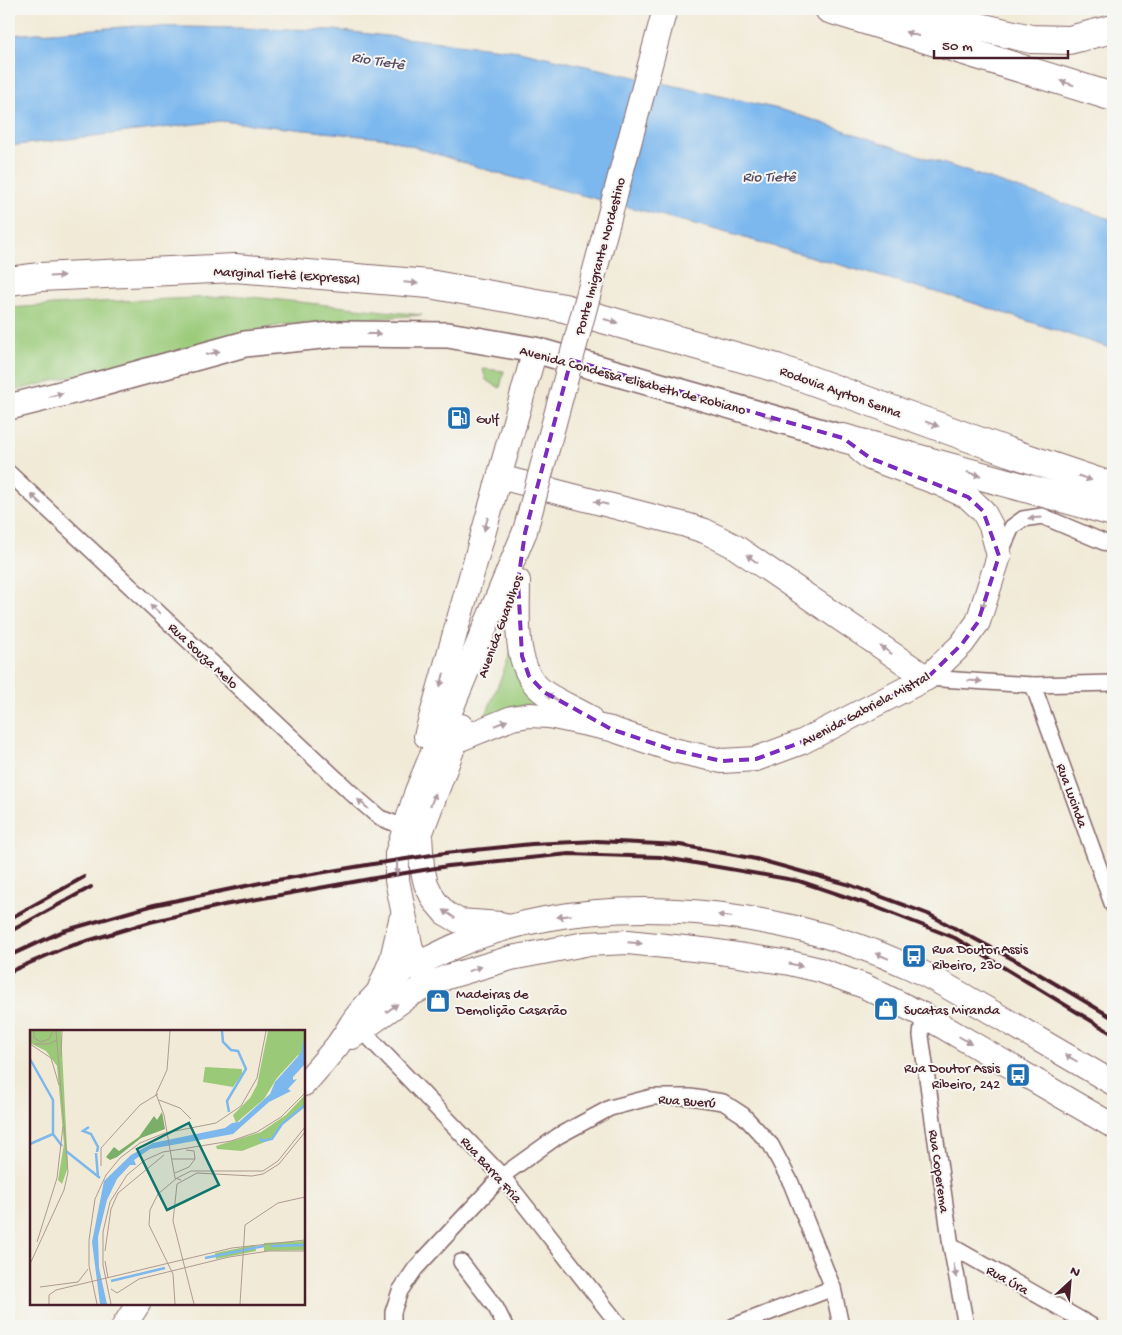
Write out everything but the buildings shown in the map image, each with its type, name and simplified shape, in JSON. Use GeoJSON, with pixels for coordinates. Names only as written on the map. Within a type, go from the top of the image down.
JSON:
{"type":"FeatureCollection","features":[{"type":"Feature","properties":{"kind":"highway"},"geometry":{"type":"LineString","coordinates":[[829,9],[1113,97]]}},
{"type":"Feature","properties":{"kind":"highway"},"geometry":{"type":"LineString","coordinates":[[883,9],[958,22],[1032,40],[1069,40],[1113,29]]}},
{"type":"Feature","properties":{"kind":"highway","name":"Marginal Tietê (Expressa)"},"geometry":{"type":"LineString","coordinates":[[9,281],[40,277],[235,268],[429,284],[564,308]]}},
{"type":"Feature","properties":{"kind":"highway","name":"Rodovia Ayrton Senna"},"geometry":{"type":"LineString","coordinates":[[564,308],[777,368],[1009,452],[1113,487]]}},
{"type":"Feature","properties":{"kind":"highway","name":"Avenida Condessa Elisabeth de Robiano"},"geometry":{"type":"LineString","coordinates":[[9,407],[245,344],[341,334],[448,335],[535,350],[843,438]]}},
{"type":"Feature","properties":{"kind":"highway"},"geometry":{"type":"LineString","coordinates":[[843,438],[1113,512]]}},
{"type":"Feature","properties":{"kind":"main road","name":"Ponte Imigrante Nordestino"},"geometry":{"type":"LineString","coordinates":[[525,532],[665,9]]}},
{"type":"Feature","properties":{"kind":"main road","name":"Avenida Guarulhos"},"geometry":{"type":"LineString","coordinates":[[416,791],[429,724],[535,350]]}},
{"type":"Feature","properties":{"kind":"main road"},"geometry":{"type":"LineString","coordinates":[[843,438],[870,458],[968,497],[983,511],[991,526],[999,556]]}},
{"type":"Feature","properties":{"kind":"main road"},"geometry":{"type":"LineString","coordinates":[[500,477],[686,525],[721,538],[927,678]]}},
{"type":"Feature","properties":{"kind":"main road","name":"Avenida Guarulhos"},"geometry":{"type":"LineString","coordinates":[[513,925],[459,921],[445,913],[434,900],[426,884],[420,835],[518,581],[525,532]]}},
{"type":"Feature","properties":{"kind":"main road","name":"Avenida Guarulhos"},"geometry":{"type":"LineString","coordinates":[[429,985],[411,949],[397,880],[398,854],[416,791],[525,532]]}},
{"type":"Feature","properties":{"kind":"main road","name":"Avenida Gabriela Mistral"},"geometry":{"type":"LineString","coordinates":[[455,741],[512,718],[529,715],[549,716],[611,728],[673,750],[722,761],[756,759],[802,742],[927,678],[962,644],[978,622],[999,556]]}},
{"type":"Feature","properties":{"kind":"main road","name":"Avenida Gabriela Mistral"},"geometry":{"type":"LineString","coordinates":[[518,581],[518,619],[522,656],[529,676],[544,692],[611,728]]}},
{"type":"Feature","properties":{"kind":"main road"},"geometry":{"type":"LineString","coordinates":[[305,1083],[357,1026],[378,994],[392,959],[402,909]]}},
{"type":"Feature","properties":{"kind":"main road"},"geometry":{"type":"LineString","coordinates":[[378,994],[403,971],[457,944],[513,925],[530,921],[616,910],[689,911],[764,922],[854,944],[910,967],[946,985],[1113,1083]]}},
{"type":"Feature","properties":{"kind":"main road"},"geometry":{"type":"LineString","coordinates":[[357,1026],[411,994],[447,977],[511,958],[585,944],[628,942],[735,954],[841,976],[864,986],[923,1015],[1113,1126]]}},
{"type":"Feature","properties":{"kind":"main road"},"geometry":{"type":"LineString","coordinates":[[841,976],[851,964],[854,944]]}},
{"type":"Feature","properties":{"kind":"main road"},"geometry":{"type":"LineString","coordinates":[[923,1015],[929,1000],[946,985]]}},
{"type":"Feature","properties":{"kind":"main road"},"geometry":{"type":"LineString","coordinates":[[124,1326],[137,1305]]}},
{"type":"Feature","properties":{"kind":"street","name":"Rua Souza Melo"},"geometry":{"type":"LineString","coordinates":[[9,473],[359,800],[380,818],[405,827]]}},
{"type":"Feature","properties":{"kind":"street"},"geometry":{"type":"LineString","coordinates":[[999,556],[1012,527],[1023,519],[1042,516],[1113,546]]}},
{"type":"Feature","properties":{"kind":"street"},"geometry":{"type":"LineString","coordinates":[[927,678],[1033,685],[1113,683]]}},
{"type":"Feature","properties":{"kind":"street","name":"Rua Lucinda"},"geometry":{"type":"LineString","coordinates":[[1033,685],[1113,906]]}},
{"type":"Feature","properties":{"kind":"street","name":"Rua Coperema"},"geometry":{"type":"LineString","coordinates":[[923,1015],[921,1036],[950,1246],[966,1326]]}},
{"type":"Feature","properties":{"kind":"street","name":"Rua Barra Fria"},"geometry":{"type":"LineString","coordinates":[[357,1026],[502,1176],[620,1326]]}},
{"type":"Feature","properties":{"kind":"street","name":"Rua Buerú"},"geometry":{"type":"LineString","coordinates":[[393,1326],[393,1312],[400,1291],[415,1269],[502,1176],[558,1136],[610,1108],[652,1097],[690,1097],[723,1102],[743,1115],[771,1145],[791,1183],[833,1288],[841,1326]]}},
{"type":"Feature","properties":{"kind":"street","name":"Rua Úra"},"geometry":{"type":"LineString","coordinates":[[950,1246],[1092,1326]]}},
{"type":"Feature","properties":{"kind":"street"},"geometry":{"type":"LineString","coordinates":[[461,1262],[496,1308],[505,1326]]}},
{"type":"Feature","properties":{"kind":"street"},"geometry":{"type":"LineString","coordinates":[[734,1326],[833,1288]]}},
{"type":"Feature","properties":{"kind":"highlighted area"},"geometry":{"type":"Polygon","coordinates":[[[571,360],[843,438],[870,458],[968,497],[983,511],[999,556],[978,622],[962,644],[927,678],[802,742],[756,759],[722,761],[673,750],[611,729],[544,692],[529,676],[522,656],[518,581],[525,533],[571,360]]]}},
{"type":"Feature","properties":{"kind":"green space"},"geometry":{"type":"Polygon","coordinates":[[[242,296],[422,315],[281,325],[9,392],[9,308],[242,296]]]}},
{"type":"Feature","properties":{"kind":"green space"},"geometry":{"type":"Polygon","coordinates":[[[483,369],[504,371],[500,388],[486,380],[483,369]]]}},
{"type":"Feature","properties":{"kind":"green space"},"geometry":{"type":"Polygon","coordinates":[[[511,653],[535,702],[485,717],[511,653]]]}},
{"type":"Feature","properties":{"kind":"water","name":"Rio Tietê"},"geometry":{"type":"Polygon","coordinates":[[[137,26],[334,30],[519,51],[783,110],[1113,220],[1113,349],[967,301],[706,227],[500,174],[389,139],[221,121],[9,146],[9,35],[137,26]]]}},
{"type":"Feature","properties":{"kind":"railway"},"geometry":{"type":"LineString","coordinates":[[9,956],[63,931],[154,905],[265,882],[373,864],[445,853],[532,844],[597,841],[680,845],[756,859],[850,885],[928,914],[1022,964],[1113,1018]]}},
{"type":"Feature","properties":{"kind":"railway"},"geometry":{"type":"LineString","coordinates":[[9,972],[64,948],[150,922],[224,905],[375,878],[448,866],[569,854],[660,857],[799,881],[873,906],[955,938],[1113,1034]]}},
{"type":"Feature","properties":{"kind":"railway"},"geometry":{"type":"LineString","coordinates":[[9,919],[84,877]]}},
{"type":"Feature","properties":{"kind":"railway"},"geometry":{"type":"LineString","coordinates":[[9,932],[91,887]]}},
{"type":"Feature","properties":{"kind":"place","name":"Gulf"},"geometry":{"type":"Point","coordinates":[459,418]}},
{"type":"Feature","properties":{"kind":"place","name":"Rua Doutor Assis Ribeiro, 230"},"geometry":{"type":"Point","coordinates":[914,956]}},
{"type":"Feature","properties":{"kind":"place","name":"Madeiras de Demolição Casarão"},"geometry":{"type":"Point","coordinates":[438,1001]}},
{"type":"Feature","properties":{"kind":"place","name":"Sucatas Miranda"},"geometry":{"type":"Point","coordinates":[886,1009]}},
{"type":"Feature","properties":{"kind":"place","name":"Rua Doutor Assis Ribeiro, 242"},"geometry":{"type":"Point","coordinates":[1018,1075]}}]}
